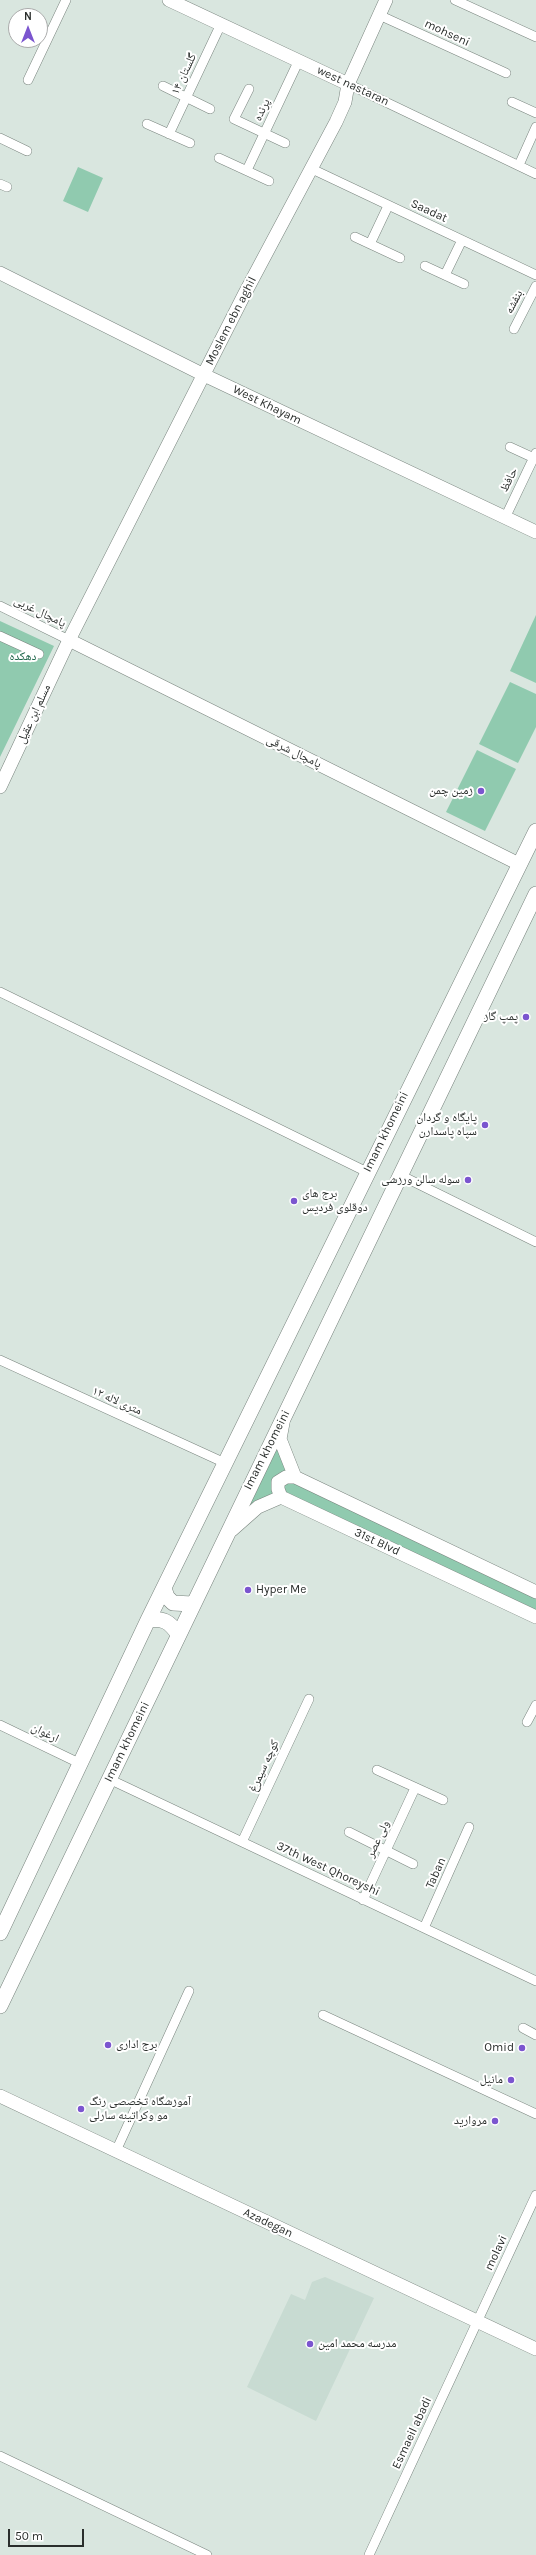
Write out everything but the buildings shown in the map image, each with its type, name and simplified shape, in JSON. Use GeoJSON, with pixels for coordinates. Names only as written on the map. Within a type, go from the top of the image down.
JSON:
{"type":"FeatureCollection","features":[{"type":"Feature","properties":{"kind":"main road","name":"Imam khomeini"},"geometry":{"type":"LineString","coordinates":[[0,1933],[148,1620],[536,831]]}},
{"type":"Feature","properties":{"kind":"main road","name":"Imam khomeini"},"geometry":{"type":"LineString","coordinates":[[0,2006],[192,1604],[536,894]]}},
{"type":"Feature","properties":{"kind":"main road"},"geometry":{"type":"LineString","coordinates":[[164,1588],[167,1597],[173,1603],[192,1604]]}},
{"type":"Feature","properties":{"kind":"main road"},"geometry":{"type":"LineString","coordinates":[[148,1620],[159,1618],[167,1621],[178,1634]]}},
{"type":"Feature","properties":{"kind":"street"},"geometry":{"type":"LineString","coordinates":[[28,80],[66,0]]}},
{"type":"Feature","properties":{"kind":"street","name":"Moslem ebn aghil"},"geometry":{"type":"LineString","coordinates":[[69,640],[204,375],[312,169],[345,102],[348,84],[386,0]]}},
{"type":"Feature","properties":{"kind":"street"},"geometry":{"type":"LineString","coordinates":[[455,0],[536,37]]}},
{"type":"Feature","properties":{"kind":"street","name":"west nastaran"},"geometry":{"type":"LineString","coordinates":[[172,1],[299,60],[536,174]]}},
{"type":"Feature","properties":{"kind":"street","name":"mohseni"},"geometry":{"type":"LineString","coordinates":[[379,15],[506,73]]}},
{"type":"Feature","properties":{"kind":"street","name":"گلستان ۱۴"},"geometry":{"type":"LineString","coordinates":[[169,134],[221,24]]}},
{"type":"Feature","properties":{"kind":"street","name":"پرنده"},"geometry":{"type":"LineString","coordinates":[[246,170],[299,60]]}},
{"type":"Feature","properties":{"kind":"street"},"geometry":{"type":"LineString","coordinates":[[163,86],[210,109]]}},
{"type":"Feature","properties":{"kind":"street"},"geometry":{"type":"LineString","coordinates":[[249,89],[234,119],[286,143]]}},
{"type":"Feature","properties":{"kind":"street"},"geometry":{"type":"LineString","coordinates":[[512,102],[536,113]]}},
{"type":"Feature","properties":{"kind":"street"},"geometry":{"type":"LineString","coordinates":[[147,124],[190,143]]}},
{"type":"Feature","properties":{"kind":"street"},"geometry":{"type":"LineString","coordinates":[[519,165],[536,127]]}},
{"type":"Feature","properties":{"kind":"street"},"geometry":{"type":"LineString","coordinates":[[1,142],[27,151]]}},
{"type":"Feature","properties":{"kind":"street"},"geometry":{"type":"LineString","coordinates":[[219,158],[269,181]]}},
{"type":"Feature","properties":{"kind":"street","name":"Saadat"},"geometry":{"type":"LineString","coordinates":[[312,169],[388,206],[536,274]]}},
{"type":"Feature","properties":{"kind":"street"},"geometry":{"type":"LineString","coordinates":[[370,244],[388,206]]}},
{"type":"Feature","properties":{"kind":"street"},"geometry":{"type":"LineString","coordinates":[[355,237],[400,258]]}},
{"type":"Feature","properties":{"kind":"street"},"geometry":{"type":"LineString","coordinates":[[445,275],[462,240]]}},
{"type":"Feature","properties":{"kind":"street"},"geometry":{"type":"LineString","coordinates":[[424,266],[464,284]]}},
{"type":"Feature","properties":{"kind":"street","name":"West Khayam"},"geometry":{"type":"LineString","coordinates":[[0,273],[204,375],[536,532]]}},
{"type":"Feature","properties":{"kind":"street","name":"بنفشه"},"geometry":{"type":"LineString","coordinates":[[514,329],[536,286]]}},
{"type":"Feature","properties":{"kind":"street"},"geometry":{"type":"LineString","coordinates":[[510,447],[535,456]]}},
{"type":"Feature","properties":{"kind":"street","name":"حافظ"},"geometry":{"type":"LineString","coordinates":[[504,518],[535,456]]}},
{"type":"Feature","properties":{"kind":"street","name":"پامچال غربی"},"geometry":{"type":"LineString","coordinates":[[0,606],[69,640]]}},
{"type":"Feature","properties":{"kind":"street"},"geometry":{"type":"LineString","coordinates":[[0,636],[39,654]]}},
{"type":"Feature","properties":{"kind":"street","name":"مسلم ابن عقیل"},"geometry":{"type":"LineString","coordinates":[[0,787],[69,640]]}},
{"type":"Feature","properties":{"kind":"street","name":"پامچال شرقی"},"geometry":{"type":"LineString","coordinates":[[69,640],[519,864]]}},
{"type":"Feature","properties":{"kind":"street"},"geometry":{"type":"LineString","coordinates":[[0,992],[367,1172]]}},
{"type":"Feature","properties":{"kind":"street"},"geometry":{"type":"LineString","coordinates":[[400,1175],[536,1242]]}},
{"type":"Feature","properties":{"kind":"street","name":"۱۲ متری لاله"},"geometry":{"type":"LineString","coordinates":[[0,1360],[225,1463]]}},
{"type":"Feature","properties":{"kind":"street"},"geometry":{"type":"LineString","coordinates":[[225,1537],[258,1507],[282,1497],[278,1489],[278,1482],[286,1478],[295,1477],[280,1439],[284,1416]]}},
{"type":"Feature","properties":{"kind":"street","name":"31st Blvd"},"geometry":{"type":"LineString","coordinates":[[295,1477],[536,1592]]}},
{"type":"Feature","properties":{"kind":"street","name":"31st Blvd"},"geometry":{"type":"LineString","coordinates":[[282,1497],[536,1617]]}},
{"type":"Feature","properties":{"kind":"street","name":"کوچه سیمرغ"},"geometry":{"type":"LineString","coordinates":[[242,1842],[309,1700]]}},
{"type":"Feature","properties":{"kind":"street"},"geometry":{"type":"LineString","coordinates":[[528,1722],[536,1704]]}},
{"type":"Feature","properties":{"kind":"street","name":"ارغوان"},"geometry":{"type":"LineString","coordinates":[[0,1725],[80,1763]]}},
{"type":"Feature","properties":{"kind":"street"},"geometry":{"type":"LineString","coordinates":[[377,1770],[443,1800]]}},
{"type":"Feature","properties":{"kind":"street","name":"37th West Qhoreyshi"},"geometry":{"type":"LineString","coordinates":[[109,1779],[536,1981]]}},
{"type":"Feature","properties":{"kind":"street","name":"ولی عصر"},"geometry":{"type":"LineString","coordinates":[[363,1900],[415,1788]]}},
{"type":"Feature","properties":{"kind":"street","name":"Taban"},"geometry":{"type":"LineString","coordinates":[[424,1928],[469,1827]]}},
{"type":"Feature","properties":{"kind":"street"},"geometry":{"type":"LineString","coordinates":[[349,1832],[413,1864]]}},
{"type":"Feature","properties":{"kind":"street"},"geometry":{"type":"LineString","coordinates":[[116,2151],[189,1991]]}},
{"type":"Feature","properties":{"kind":"street"},"geometry":{"type":"LineString","coordinates":[[323,2015],[536,2114]]}},
{"type":"Feature","properties":{"kind":"street"},"geometry":{"type":"LineString","coordinates":[[523,2028],[536,2035]]}},
{"type":"Feature","properties":{"kind":"street","name":"Azadegan"},"geometry":{"type":"LineString","coordinates":[[0,2096],[536,2349]]}},
{"type":"Feature","properties":{"kind":"street","name":"molavi"},"geometry":{"type":"LineString","coordinates":[[478,2321],[536,2195]]}},
{"type":"Feature","properties":{"kind":"street","name":"Esmaeil abadi"},"geometry":{"type":"LineString","coordinates":[[368,2555],[478,2321]]}},
{"type":"Feature","properties":{"kind":"street"},"geometry":{"type":"LineString","coordinates":[[0,2456],[207,2555]]}},
{"type":"Feature","properties":{"kind":"shaded area","name":"مدرسه محمد امین"},"geometry":{"type":"Polygon","coordinates":[[[325,2277],[374,2298],[316,2421],[247,2387],[291,2294],[305,2300],[312,2282],[325,2277]]]}},
{"type":"Feature","properties":{"kind":"green space"},"geometry":{"type":"Polygon","coordinates":[[[78,167],[103,178],[88,212],[63,201],[78,167]]]}},
{"type":"Feature","properties":{"kind":"green space"},"geometry":{"type":"Polygon","coordinates":[[[536,615],[536,683],[510,671],[536,615]]]}},
{"type":"Feature","properties":{"kind":"green space","name":"دهکده"},"geometry":{"type":"Polygon","coordinates":[[[0,621],[54,646],[0,757],[0,621]]]}},
{"type":"Feature","properties":{"kind":"green space"},"geometry":{"type":"Polygon","coordinates":[[[510,682],[536,694],[536,727],[518,763],[479,744],[510,682]]]}},
{"type":"Feature","properties":{"kind":"green space","name":"زمین چمن"},"geometry":{"type":"Polygon","coordinates":[[[477,750],[516,769],[485,831],[446,812],[477,750]]]}},
{"type":"Feature","properties":{"kind":"green space"},"geometry":{"type":"Polygon","coordinates":[[[277,1438],[289,1473],[276,1494],[237,1517],[277,1438]]]}},
{"type":"Feature","properties":{"kind":"green space"},"geometry":{"type":"Polygon","coordinates":[[[288,1480],[536,1595],[536,1615],[281,1490],[288,1480]]]}},
{"type":"Feature","properties":{"kind":"place","name":"زمین چمن"},"geometry":{"type":"Point","coordinates":[481,791]}},
{"type":"Feature","properties":{"kind":"place","name":"پمپ گاز"},"geometry":{"type":"Point","coordinates":[526,1017]}},
{"type":"Feature","properties":{"kind":"place","name":"پایگاه و گردان سپاه پاسدارن"},"geometry":{"type":"Point","coordinates":[485,1125]}},
{"type":"Feature","properties":{"kind":"place","name":"سوله سالن ورزشی"},"geometry":{"type":"Point","coordinates":[468,1180]}},
{"type":"Feature","properties":{"kind":"place","name":"برج های دوقلوی فردیس"},"geometry":{"type":"Point","coordinates":[294,1201]}},
{"type":"Feature","properties":{"kind":"place","name":"Hyper Me"},"geometry":{"type":"Point","coordinates":[248,1590]}},
{"type":"Feature","properties":{"kind":"place","name":"برج اداری"},"geometry":{"type":"Point","coordinates":[108,2045]}},
{"type":"Feature","properties":{"kind":"place","name":"Omid"},"geometry":{"type":"Point","coordinates":[522,2048]}},
{"type":"Feature","properties":{"kind":"place","name":"مانیل"},"geometry":{"type":"Point","coordinates":[511,2080]}},
{"type":"Feature","properties":{"kind":"place","name":"آموزشگاه تخصصی رنگ مو وکراتینه سارلی"},"geometry":{"type":"Point","coordinates":[81,2109]}},
{"type":"Feature","properties":{"kind":"place","name":"مروارید"},"geometry":{"type":"Point","coordinates":[495,2121]}},
{"type":"Feature","properties":{"kind":"place","name":"مدرسه محمد امین"},"geometry":{"type":"Point","coordinates":[310,2344]}}]}
